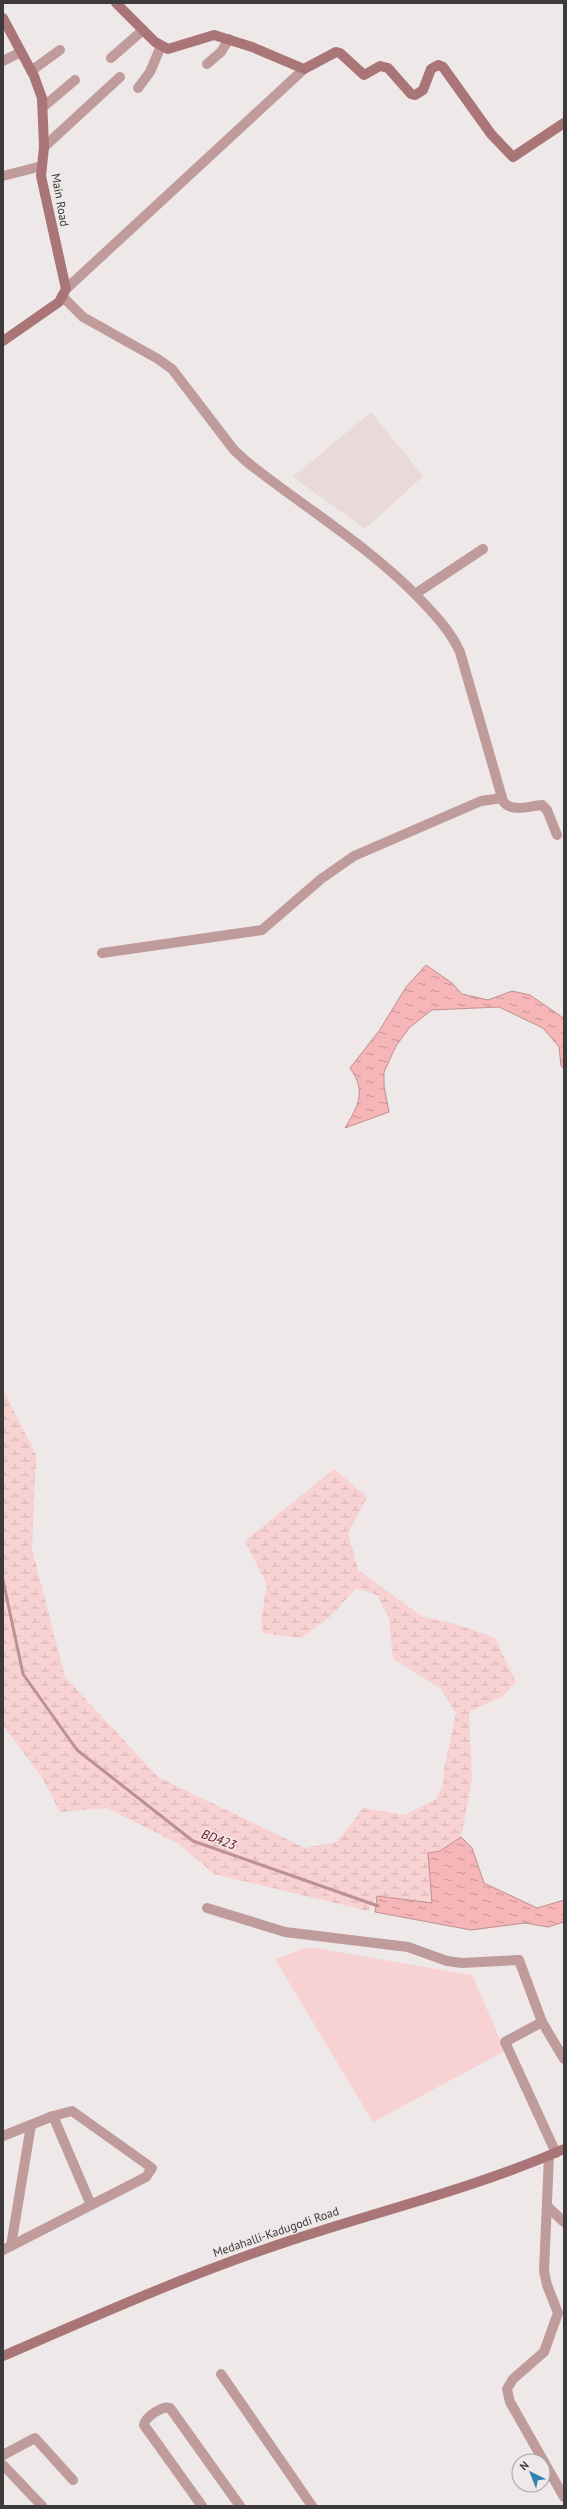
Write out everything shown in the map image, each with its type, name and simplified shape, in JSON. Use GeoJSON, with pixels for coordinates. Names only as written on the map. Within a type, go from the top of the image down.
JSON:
{"type":"FeatureCollection","features":[{"type":"Feature","properties":{"kind":"street"},"geometry":{"type":"LineString","coordinates":[[116,3],[161,46],[171,48],[179,44],[214,35],[229,39],[304,69]]}},
{"type":"Feature","properties":{"kind":"street","name":"Main Road"},"geometry":{"type":"LineString","coordinates":[[3,18],[31,71],[43,106],[44,147],[40,176],[64,292]]}},
{"type":"Feature","properties":{"kind":"street"},"geometry":{"type":"LineString","coordinates":[[111,58],[143,30]]}},
{"type":"Feature","properties":{"kind":"street"},"geometry":{"type":"LineString","coordinates":[[207,64],[221,52],[229,39]]}},
{"type":"Feature","properties":{"kind":"street"},"geometry":{"type":"LineString","coordinates":[[138,88],[150,72],[161,46]]}},
{"type":"Feature","properties":{"kind":"street"},"geometry":{"type":"LineString","coordinates":[[31,71],[60,50]]}},
{"type":"Feature","properties":{"kind":"street"},"geometry":{"type":"LineString","coordinates":[[3,61],[21,52]]}},
{"type":"Feature","properties":{"kind":"street"},"geometry":{"type":"LineString","coordinates":[[3,341],[59,302],[64,292],[304,69],[336,52],[340,53],[364,75],[380,66],[388,68],[411,94],[415,95],[423,90],[434,66],[443,67],[491,134],[513,157],[564,123]]}},
{"type":"Feature","properties":{"kind":"street"},"geometry":{"type":"LineString","coordinates":[[44,147],[120,78]]}},
{"type":"Feature","properties":{"kind":"street"},"geometry":{"type":"LineString","coordinates":[[43,106],[75,80]]}},
{"type":"Feature","properties":{"kind":"street"},"geometry":{"type":"LineString","coordinates":[[3,176],[42,166]]}},
{"type":"Feature","properties":{"kind":"street"},"geometry":{"type":"LineString","coordinates":[[64,292],[88,321],[158,359],[172,369],[234,450],[247,462],[390,569],[415,594],[452,635],[460,652],[502,798],[506,806],[512,808],[542,805],[547,810],[557,835]]}},
{"type":"Feature","properties":{"kind":"street"},"geometry":{"type":"LineString","coordinates":[[415,594],[483,549]]}},
{"type":"Feature","properties":{"kind":"street"},"geometry":{"type":"LineString","coordinates":[[102,953],[262,930],[321,879],[354,856],[481,801],[502,798]]}},
{"type":"Feature","properties":{"kind":"street"},"geometry":{"type":"LineString","coordinates":[[207,1908],[285,1932],[408,1947],[447,1961],[462,1963],[519,1960],[542,2022],[564,2059]]}},
{"type":"Feature","properties":{"kind":"street"},"geometry":{"type":"LineString","coordinates":[[542,2022],[505,2042],[556,2153],[548,2207],[544,2271],[547,2285],[558,2313],[544,2352],[513,2379],[507,2389],[510,2402],[564,2497]]}},
{"type":"Feature","properties":{"kind":"street"},"geometry":{"type":"LineString","coordinates":[[3,2136],[69,2111],[76,2113],[151,2166],[152,2171],[146,2177],[7,2248]]}},
{"type":"Feature","properties":{"kind":"street"},"geometry":{"type":"LineString","coordinates":[[53,2116],[91,2205]]}},
{"type":"Feature","properties":{"kind":"street"},"geometry":{"type":"LineString","coordinates":[[7,2248],[31,2125]]}},
{"type":"Feature","properties":{"kind":"street","name":"Medahalli-Kadugodi Road"},"geometry":{"type":"LineString","coordinates":[[3,2356],[191,2275],[350,2220],[405,2205],[556,2153]]}},
{"type":"Feature","properties":{"kind":"street"},"geometry":{"type":"LineString","coordinates":[[548,2207],[564,2222]]}},
{"type":"Feature","properties":{"kind":"street"},"geometry":{"type":"LineString","coordinates":[[222,2374],[312,2506]]}},
{"type":"Feature","properties":{"kind":"street"},"geometry":{"type":"LineString","coordinates":[[202,2506],[144,2425],[146,2420],[164,2408],[170,2408],[240,2506]]}},
{"type":"Feature","properties":{"kind":"street"},"geometry":{"type":"LineString","coordinates":[[3,2455],[35,2438],[73,2480]]}},
{"type":"Feature","properties":{"kind":"street"},"geometry":{"type":"LineString","coordinates":[[3,2465],[42,2506]]}},
{"type":"Feature","properties":{"kind":"shaded area"},"geometry":{"type":"Polygon","coordinates":[[[371,412],[423,476],[365,529],[293,477],[371,412]]]}},
{"type":"Feature","properties":{"kind":"green space"},"geometry":{"type":"Polygon","coordinates":[[[3,1389],[36,1455],[32,1549],[65,1677],[158,1777],[305,1848],[337,1842],[363,1808],[405,1815],[436,1799],[443,1786],[444,1770],[456,1713],[440,1688],[393,1659],[389,1618],[377,1595],[356,1588],[330,1617],[301,1638],[263,1633],[261,1620],[267,1585],[245,1541],[334,1469],[367,1497],[348,1533],[358,1570],[423,1617],[456,1624],[495,1638],[516,1682],[503,1696],[469,1712],[472,1780],[461,1837],[440,1851],[428,1853],[433,1903],[377,1896],[368,1911],[214,1874],[179,1844],[107,1808],[60,1812],[43,1779],[3,1725],[3,1389]]]}},
{"type":"Feature","properties":{"kind":"green space"},"geometry":{"type":"Polygon","coordinates":[[[309,1947],[472,1975],[505,2051],[373,2122],[275,1959],[309,1947]]]}},
{"type":"Feature","properties":{"kind":"water"},"geometry":{"type":"Polygon","coordinates":[[[426,965],[452,983],[462,994],[488,1000],[512,991],[530,995],[562,1017],[564,1019],[564,1069],[561,1066],[559,1047],[543,1028],[499,1007],[432,1010],[410,1027],[396,1046],[384,1072],[384,1086],[389,1112],[345,1128],[354,1113],[359,1099],[358,1084],[350,1068],[379,1031],[406,987],[426,965]]]}},
{"type":"Feature","properties":{"kind":"water"},"geometry":{"type":"Polygon","coordinates":[[[461,1837],[472,1848],[484,1883],[537,1908],[564,1900],[564,1922],[548,1927],[525,1923],[471,1930],[375,1912],[377,1896],[432,1903],[428,1853],[440,1851],[461,1837]]]}},
{"type":"Feature","properties":{"kind":"waterway","name":"BD423"},"geometry":{"type":"LineString","coordinates":[[3,1580],[23,1674],[77,1750],[193,1841],[378,1906]]}}]}
